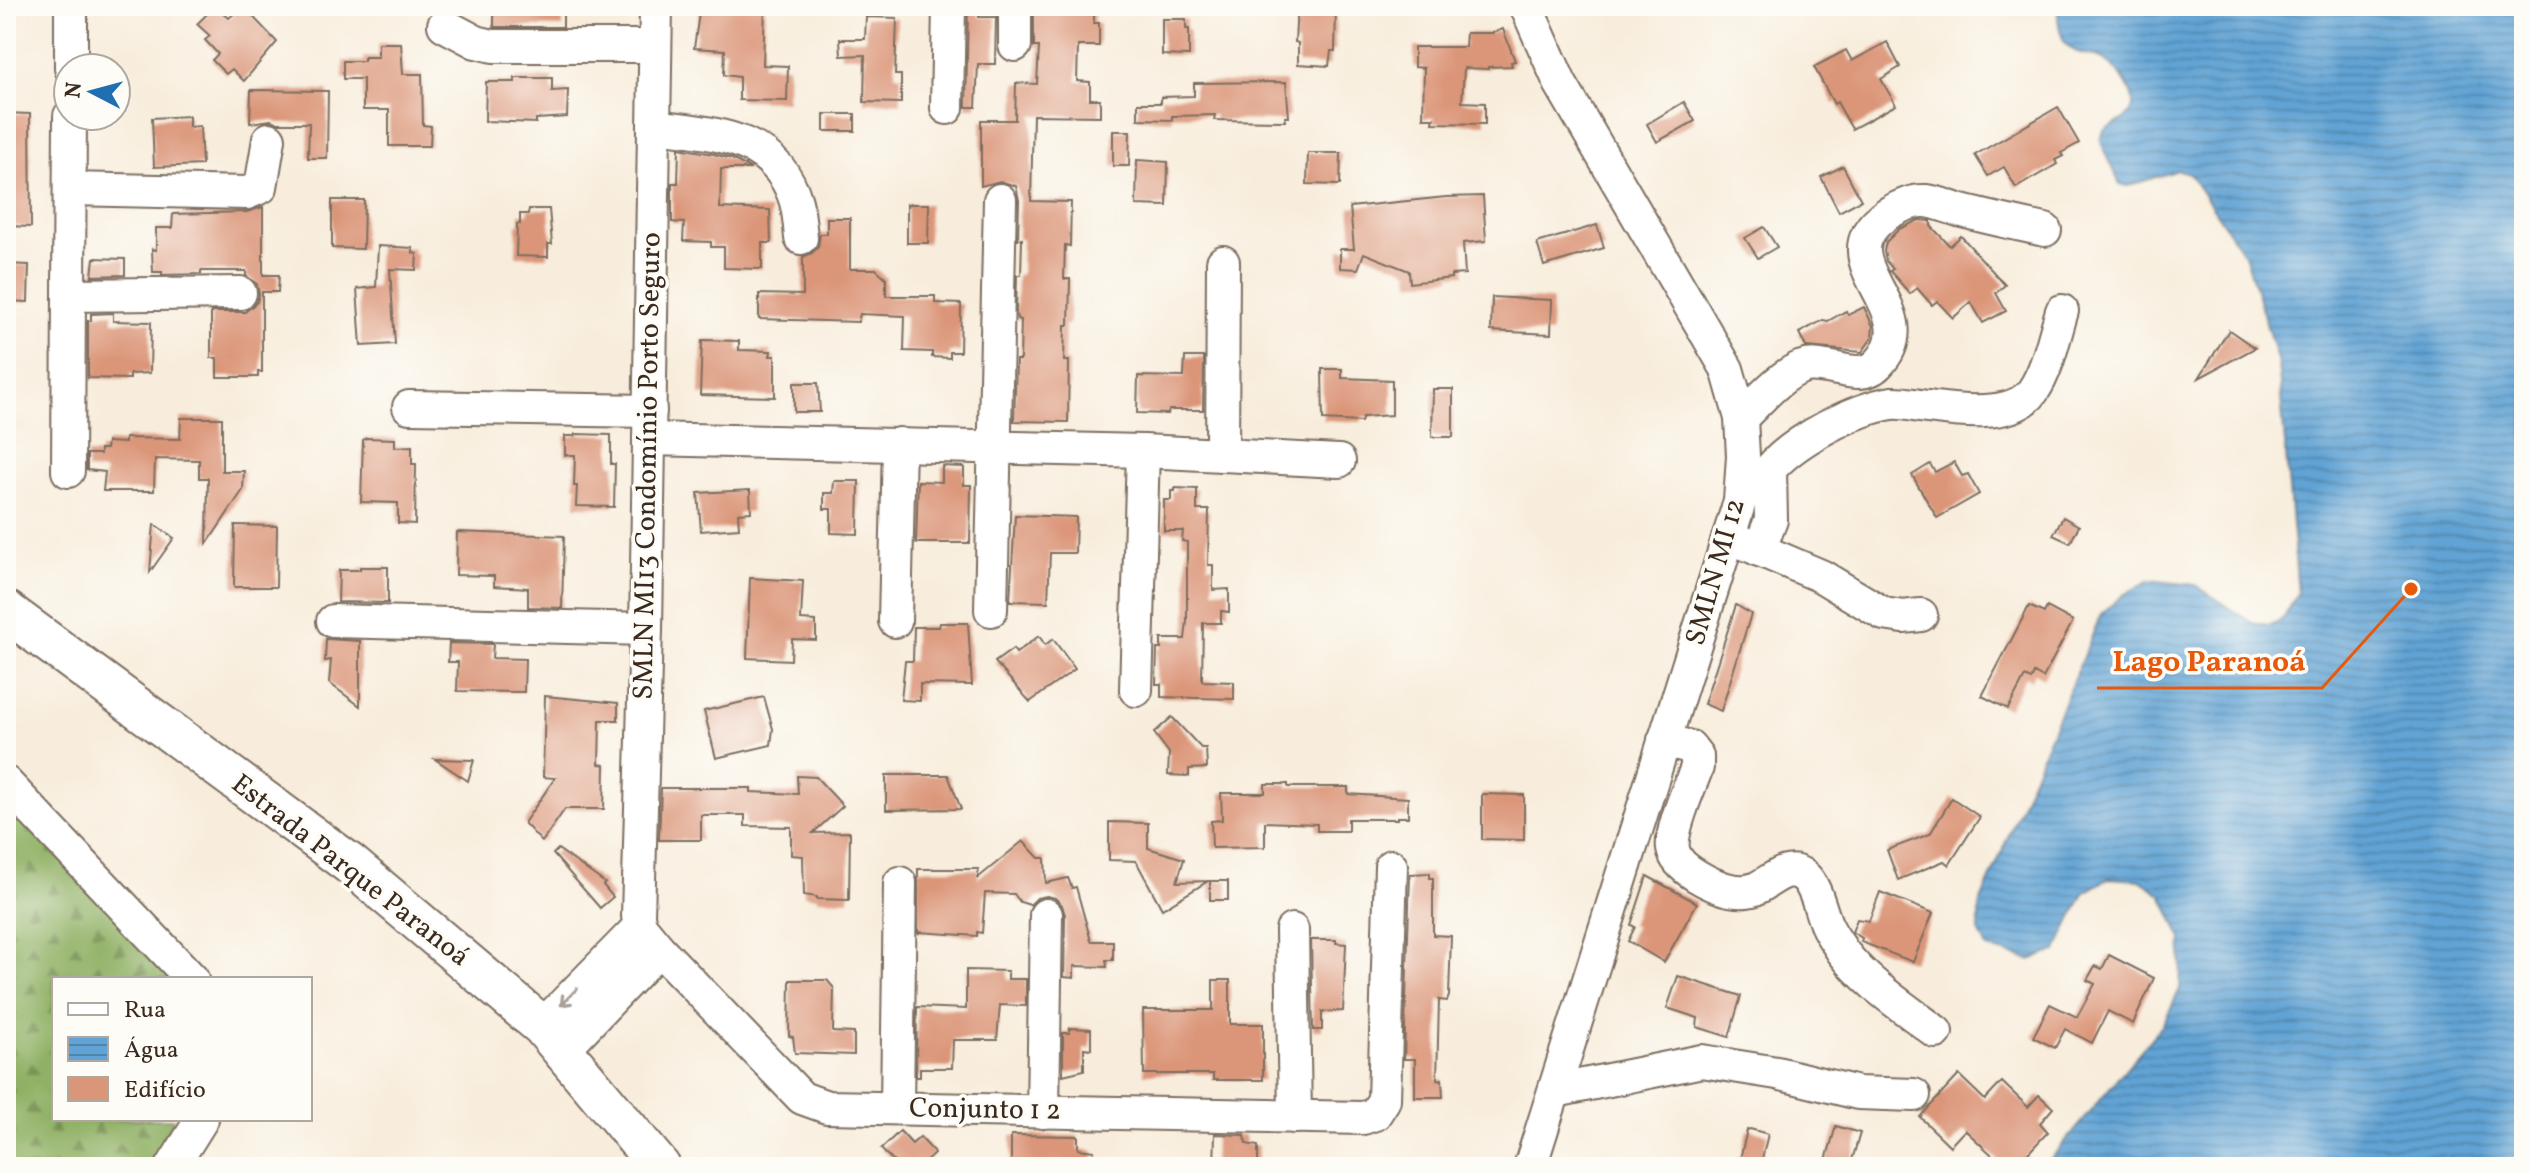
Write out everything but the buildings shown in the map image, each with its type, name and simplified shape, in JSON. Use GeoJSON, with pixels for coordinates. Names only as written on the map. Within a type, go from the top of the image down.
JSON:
{"type":"FeatureCollection","features":[{"type":"Feature","properties":{"kind":"main road","name":"Estrada Parque Paranoá"},"geometry":{"type":"LineString","coordinates":[[6,611],[350,864],[553,1038],[660,1167]]}},
{"type":"Feature","properties":{"kind":"street"},"geometry":{"type":"LineString","coordinates":[[71,6],[71,52]]}},
{"type":"Feature","properties":{"kind":"street","name":"SMLN MI13 Condomínio Porto Seguro"},"geometry":{"type":"LineString","coordinates":[[649,937],[638,916],[656,6]]}},
{"type":"Feature","properties":{"kind":"street"},"geometry":{"type":"LineString","coordinates":[[947,108],[949,6]]}},
{"type":"Feature","properties":{"kind":"street"},"geometry":{"type":"LineString","coordinates":[[1015,6],[1015,45]]}},
{"type":"Feature","properties":{"kind":"street","name":"SMLN MI 12"},"geometry":{"type":"LineString","coordinates":[[1526,6],[1560,83],[1727,369],[1741,418],[1743,456],[1740,501],[1530,1167]]}},
{"type":"Feature","properties":{"kind":"street"},"geometry":{"type":"LineString","coordinates":[[444,25],[476,42],[493,46],[655,46]]}},
{"type":"Feature","properties":{"kind":"street"},"geometry":{"type":"LineString","coordinates":[[654,126],[734,138],[757,150],[783,173],[796,201],[801,238]]}},
{"type":"Feature","properties":{"kind":"street"},"geometry":{"type":"LineString","coordinates":[[68,471],[70,132]]}},
{"type":"Feature","properties":{"kind":"street"},"geometry":{"type":"LineString","coordinates":[[70,189],[247,193],[261,187],[269,139]]}},
{"type":"Feature","properties":{"kind":"street"},"geometry":{"type":"LineString","coordinates":[[991,610],[1000,200]]}},
{"type":"Feature","properties":{"kind":"street"},"geometry":{"type":"LineString","coordinates":[[1741,418],[1801,367],[1818,365],[1863,372],[1876,367],[1893,337],[1893,319],[1862,254],[1864,238],[1873,224],[1899,206],[1925,201],[2045,230]]}},
{"type":"Feature","properties":{"kind":"street"},"geometry":{"type":"LineString","coordinates":[[1222,455],[1223,262]]}},
{"type":"Feature","properties":{"kind":"street"},"geometry":{"type":"LineString","coordinates":[[69,295],[240,293]]}},
{"type":"Feature","properties":{"kind":"street"},"geometry":{"type":"LineString","coordinates":[[1759,550],[1771,520],[1770,469],[1799,442],[1868,409],[1895,402],[1981,412],[2016,405],[2032,393],[2043,371],[2062,311]]}},
{"type":"Feature","properties":{"kind":"street"},"geometry":{"type":"LineString","coordinates":[[409,407],[899,444],[1143,451],[1339,461]]}},
{"type":"Feature","properties":{"kind":"street"},"geometry":{"type":"LineString","coordinates":[[895,621],[899,444]]}},
{"type":"Feature","properties":{"kind":"street"},"geometry":{"type":"LineString","coordinates":[[1136,690],[1143,451]]}},
{"type":"Feature","properties":{"kind":"street"},"geometry":{"type":"LineString","coordinates":[[1729,537],[1821,576],[1884,614],[1903,617],[1921,615]]}},
{"type":"Feature","properties":{"kind":"street"},"geometry":{"type":"LineString","coordinates":[[333,621],[646,629]]}},
{"type":"Feature","properties":{"kind":"street"},"geometry":{"type":"LineString","coordinates":[[1664,740],[1690,747],[1697,756],[1697,767],[1675,832],[1673,851],[1683,866],[1700,878],[1732,891],[1754,889],[1777,874],[1802,874],[1809,882],[1828,928],[1845,955],[1896,1002],[1936,1032]]}},
{"type":"Feature","properties":{"kind":"street"},"geometry":{"type":"LineString","coordinates":[[6,783],[190,977]]}},
{"type":"Feature","properties":{"kind":"street","name":"Conjunto 1 2"},"geometry":{"type":"LineString","coordinates":[[649,937],[802,1098],[827,1107],[1363,1118],[1375,1114],[1384,1100],[1391,866]]}},
{"type":"Feature","properties":{"kind":"street"},"geometry":{"type":"LineString","coordinates":[[897,1108],[900,883]]}},
{"type":"Feature","properties":{"kind":"street"},"geometry":{"type":"LineString","coordinates":[[1043,1112],[1046,915]]}},
{"type":"Feature","properties":{"kind":"street"},"geometry":{"type":"LineString","coordinates":[[1292,930],[1295,1117]]}},
{"type":"Feature","properties":{"kind":"street"},"geometry":{"type":"LineString","coordinates":[[553,1038],[649,937]]}},
{"type":"Feature","properties":{"kind":"street"},"geometry":{"type":"LineString","coordinates":[[1555,1091],[1702,1061],[1777,1073],[1858,1093],[1914,1095]]}},
{"type":"Feature","properties":{"kind":"street"},"geometry":{"type":"LineString","coordinates":[[172,1167],[201,1121]]}},
{"type":"Feature","properties":{"kind":"green space"},"geometry":{"type":"Polygon","coordinates":[[[6,804],[182,977],[52,977],[52,1121],[173,1121],[150,1167],[6,1167],[6,804]]]}},
{"type":"Feature","properties":{"kind":"water"},"geometry":{"type":"Polygon","coordinates":[[[2058,6],[2524,6],[2524,1167],[2044,1167],[2163,1024],[2180,989],[2182,939],[2162,895],[2140,880],[2109,878],[2084,893],[2056,951],[2030,960],[1987,948],[1979,931],[1979,906],[2101,614],[2123,595],[2150,580],[2195,585],[2253,623],[2270,625],[2283,619],[2298,593],[2278,363],[2246,257],[2189,173],[2178,170],[2128,186],[2120,184],[2101,140],[2104,130],[2130,113],[2132,98],[2125,81],[2105,60],[2069,47],[2059,28],[2058,6]]]}},
{"type":"Feature","properties":{"kind":"place","name":"Lago Paranoá"},"geometry":{"type":"Point","coordinates":[2411,589]}}]}
